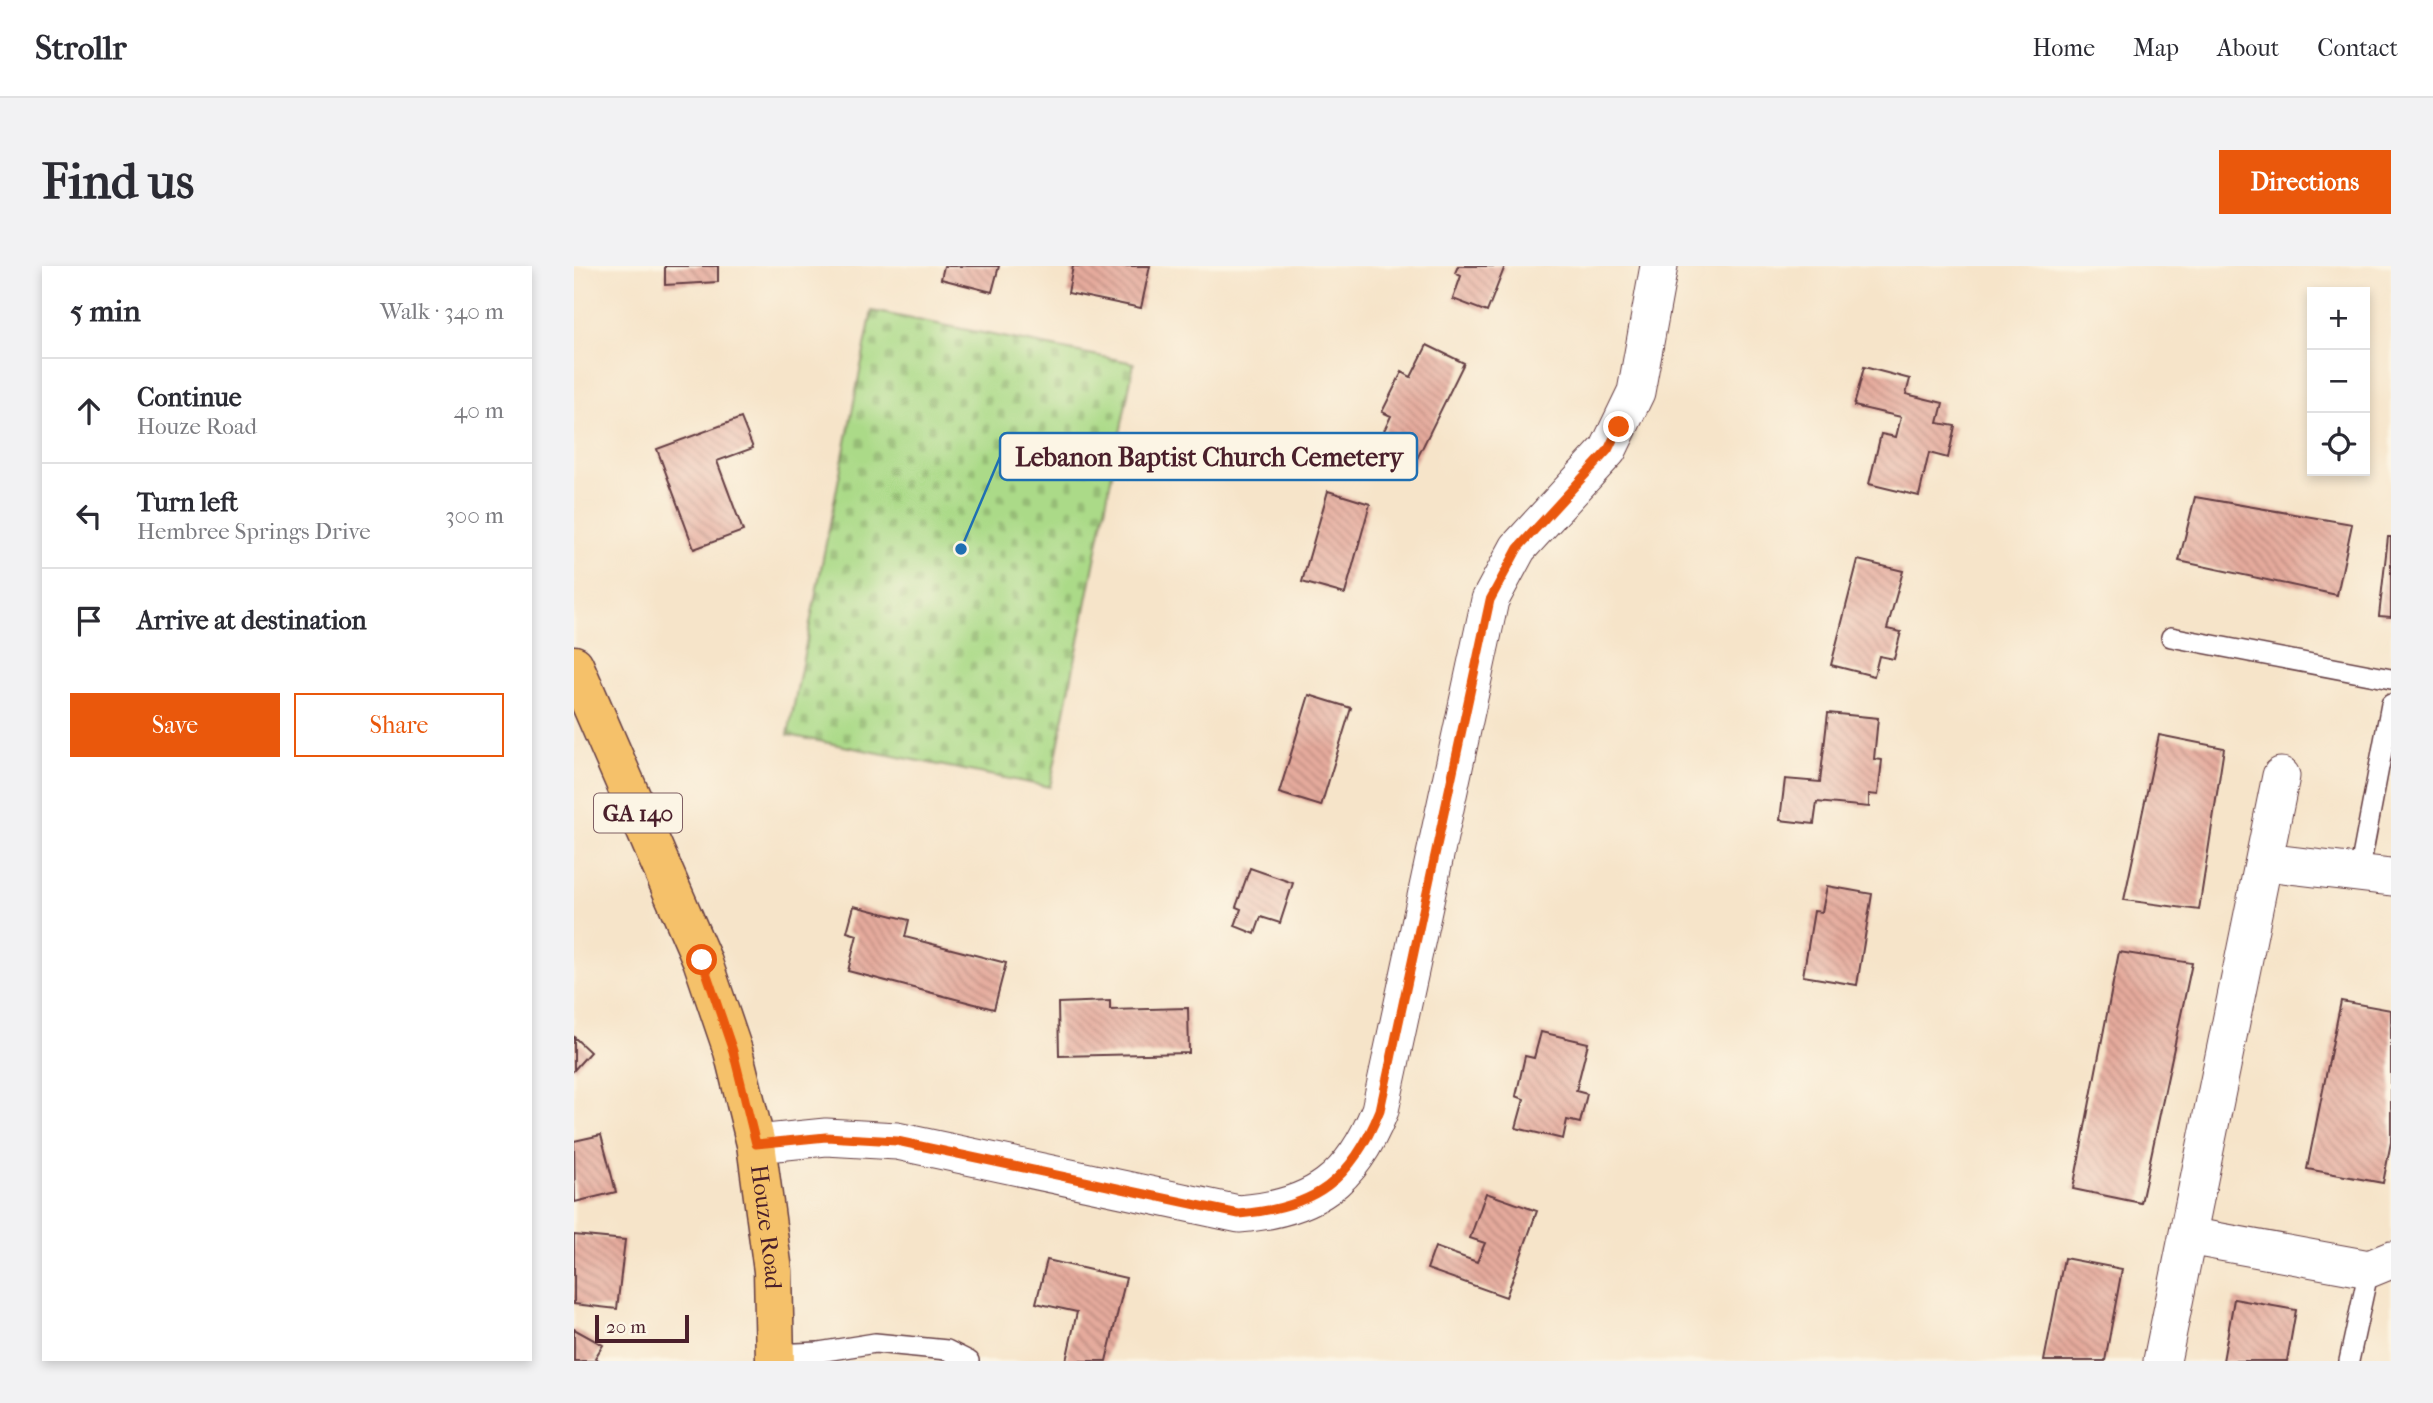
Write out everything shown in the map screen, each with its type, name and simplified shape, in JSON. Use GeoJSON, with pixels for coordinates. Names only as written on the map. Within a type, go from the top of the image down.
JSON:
{"type":"FeatureCollection","features":[{"type":"Feature","properties":{"kind":"main road","name":"Houze Road"},"geometry":{"type":"LineString","coordinates":[[574,665],[702,960],[733,1051],[756,1144],[773,1271],[775,1358]]}},
{"type":"Feature","properties":{"kind":"street"},"geometry":{"type":"LineString","coordinates":[[756,1144],[826,1137],[897,1141],[1239,1214],[1270,1212],[1303,1201],[1330,1185],[1352,1163],[1368,1139],[1380,1110],[1490,600],[1518,548],[1608,450],[1636,392],[1659,266]]}},
{"type":"Feature","properties":{"kind":"street"},"geometry":{"type":"LineString","coordinates":[[2162,1361],[2281,776]]}},
{"type":"Feature","properties":{"kind":"street"},"geometry":{"type":"LineString","coordinates":[[2264,862],[2375,875]]}},
{"type":"Feature","properties":{"kind":"street"},"geometry":{"type":"LineString","coordinates":[[2188,1236],[2380,1265]]}},
{"type":"Feature","properties":{"kind":"lane"},"geometry":{"type":"LineString","coordinates":[[2171,636],[2391,679]]}},
{"type":"Feature","properties":{"kind":"lane"},"geometry":{"type":"LineString","coordinates":[[2375,875],[2391,704]]}},
{"type":"Feature","properties":{"kind":"lane"},"geometry":{"type":"LineString","coordinates":[[2349,1361],[2380,1265]]}},
{"type":"Feature","properties":{"kind":"lane"},"geometry":{"type":"LineString","coordinates":[[775,1358],[875,1343],[947,1350],[969,1361]]}},
{"type":"Feature","properties":{"kind":"green space"},"geometry":{"type":"Polygon","coordinates":[[[872,311],[1134,363],[1050,787],[788,735],[872,311]]]}},
{"type":"Feature","properties":{"kind":"building"},"geometry":{"type":"Polygon","coordinates":[[[665,266],[718,266],[718,282],[665,285],[665,266]]]}},
{"type":"Feature","properties":{"kind":"building"},"geometry":{"type":"Polygon","coordinates":[[[944,266],[999,266],[992,292],[941,279],[944,266]]]}},
{"type":"Feature","properties":{"kind":"building"},"geometry":{"type":"Polygon","coordinates":[[[1073,266],[1150,266],[1141,308],[1068,293],[1073,266]]]}},
{"type":"Feature","properties":{"kind":"building"},"geometry":{"type":"Polygon","coordinates":[[[1458,266],[1505,266],[1487,312],[1453,299],[1461,276],[1455,273],[1458,266]]]}},
{"type":"Feature","properties":{"kind":"building"},"geometry":{"type":"Polygon","coordinates":[[[1427,345],[1464,363],[1410,473],[1373,454],[1391,416],[1382,412],[1402,372],[1411,377],[1427,345]]]}},
{"type":"Feature","properties":{"kind":"building"},"geometry":{"type":"Polygon","coordinates":[[[1864,367],[1910,379],[1906,394],[1943,403],[1938,423],[1955,426],[1948,458],[1929,453],[1919,496],[1869,484],[1881,434],[1896,437],[1901,417],[1854,406],[1864,367]]]}},
{"type":"Feature","properties":{"kind":"building"},"geometry":{"type":"Polygon","coordinates":[[[741,418],[753,448],[717,461],[743,531],[694,549],[657,449],[741,418]]]}},
{"type":"Feature","properties":{"kind":"building"},"geometry":{"type":"Polygon","coordinates":[[[1328,491],[1370,504],[1345,594],[1302,582],[1328,491]]]}},
{"type":"Feature","properties":{"kind":"building"},"geometry":{"type":"Polygon","coordinates":[[[2195,497],[2352,524],[2337,595],[2179,561],[2195,497]]]}},
{"type":"Feature","properties":{"kind":"building"},"geometry":{"type":"Polygon","coordinates":[[[2388,537],[2391,537],[2391,617],[2379,616],[2388,537]]]}},
{"type":"Feature","properties":{"kind":"building"},"geometry":{"type":"Polygon","coordinates":[[[1858,560],[1903,571],[1887,629],[1901,632],[1894,659],[1879,656],[1874,676],[1831,665],[1858,560]]]}},
{"type":"Feature","properties":{"kind":"building"},"geometry":{"type":"Polygon","coordinates":[[[1309,695],[1351,708],[1321,806],[1279,793],[1309,695]]]}},
{"type":"Feature","properties":{"kind":"building"},"geometry":{"type":"Polygon","coordinates":[[[1828,713],[1878,718],[1874,759],[1882,760],[1878,795],[1869,794],[1869,807],[1817,802],[1814,824],[1780,820],[1785,779],[1820,782],[1828,713]]]}},
{"type":"Feature","properties":{"kind":"building"},"geometry":{"type":"Polygon","coordinates":[[[2159,735],[2224,748],[2199,910],[2124,900],[2159,735]]]}},
{"type":"Feature","properties":{"kind":"building"},"geometry":{"type":"Polygon","coordinates":[[[1250,868],[1293,883],[1280,923],[1261,917],[1255,934],[1235,926],[1241,909],[1236,907],[1250,868]]]}},
{"type":"Feature","properties":{"kind":"building"},"geometry":{"type":"Polygon","coordinates":[[[1827,886],[1872,894],[1857,985],[1803,976],[1814,911],[1822,912],[1827,886]]]}},
{"type":"Feature","properties":{"kind":"building"},"geometry":{"type":"Polygon","coordinates":[[[854,906],[909,920],[905,937],[1006,963],[994,1009],[848,971],[857,935],[847,932],[854,906]]]}},
{"type":"Feature","properties":{"kind":"building"},"geometry":{"type":"Polygon","coordinates":[[[2119,952],[2192,963],[2141,1203],[2073,1189],[2119,952]]]}},
{"type":"Feature","properties":{"kind":"building"},"geometry":{"type":"Polygon","coordinates":[[[1110,1001],[1110,1010],[1188,1008],[1189,1053],[1059,1056],[1058,1003],[1110,1001]]]}},
{"type":"Feature","properties":{"kind":"building"},"geometry":{"type":"Polygon","coordinates":[[[2341,1001],[2391,1010],[2391,1142],[2383,1183],[2307,1169],[2341,1001]]]}},
{"type":"Feature","properties":{"kind":"building"},"geometry":{"type":"Polygon","coordinates":[[[1541,1032],[1588,1043],[1576,1091],[1587,1094],[1580,1123],[1567,1120],[1563,1139],[1516,1128],[1524,1099],[1516,1096],[1525,1056],[1534,1058],[1541,1032]]]}},
{"type":"Feature","properties":{"kind":"building"},"geometry":{"type":"Polygon","coordinates":[[[574,1037],[590,1052],[574,1070],[574,1037]]]}},
{"type":"Feature","properties":{"kind":"building"},"geometry":{"type":"Polygon","coordinates":[[[601,1135],[616,1192],[575,1202],[574,1141],[601,1135]]]}},
{"type":"Feature","properties":{"kind":"building"},"geometry":{"type":"Polygon","coordinates":[[[1486,1193],[1537,1211],[1506,1297],[1427,1269],[1435,1247],[1477,1262],[1485,1243],[1470,1238],[1486,1193]]]}},
{"type":"Feature","properties":{"kind":"building"},"geometry":{"type":"Polygon","coordinates":[[[574,1235],[625,1240],[617,1309],[574,1304],[574,1235]]]}},
{"type":"Feature","properties":{"kind":"building"},"geometry":{"type":"Polygon","coordinates":[[[2064,1258],[2122,1269],[2105,1361],[2044,1361],[2064,1258]]]}},
{"type":"Feature","properties":{"kind":"building"},"geometry":{"type":"Polygon","coordinates":[[[1047,1260],[1126,1278],[1106,1361],[1066,1361],[1077,1312],[1036,1303],[1047,1260]]]}},
{"type":"Feature","properties":{"kind":"building"},"geometry":{"type":"Polygon","coordinates":[[[2234,1299],[2296,1310],[2287,1361],[2223,1361],[2234,1299]]]}},
{"type":"Feature","properties":{"kind":"building"},"geometry":{"type":"Polygon","coordinates":[[[574,1329],[603,1345],[595,1358],[600,1361],[574,1361],[574,1329]]]}},
{"type":"Feature","properties":{"kind":"place","name":"Lebanon Baptist Church Cemetery"},"geometry":{"type":"Point","coordinates":[961,549]}},
{"type":"Feature","properties":{"kind":"route"},"geometry":{"type":"LineString","coordinates":[[702,960],[733,1051],[756,1144],[826,1137],[897,1141],[1239,1214],[1270,1212],[1303,1201],[1330,1185],[1352,1163],[1368,1139],[1380,1110],[1490,600],[1518,548],[1608,450],[1619,427]]}}]}
